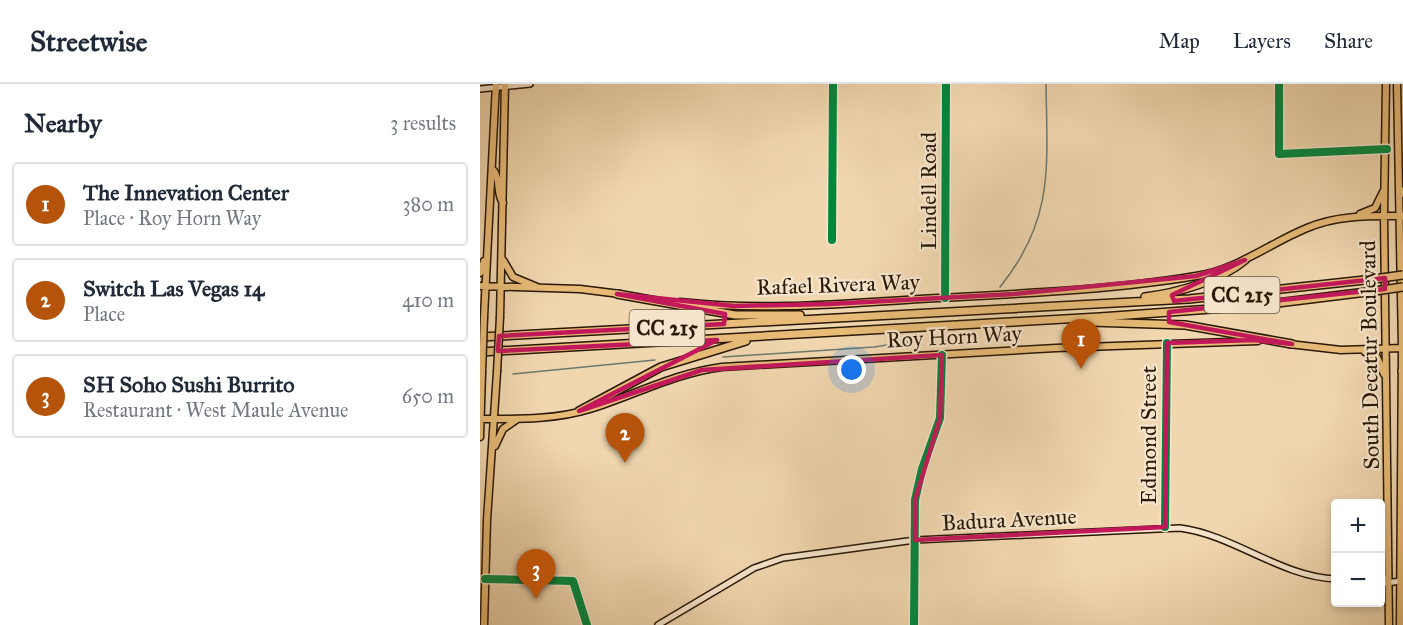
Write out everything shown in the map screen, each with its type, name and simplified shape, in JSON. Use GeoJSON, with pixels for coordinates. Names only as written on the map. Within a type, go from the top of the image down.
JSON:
{"type":"FeatureCollection","features":[{"type":"Feature","properties":{"kind":"highway"},"geometry":{"type":"LineString","coordinates":[[1110,303],[1151,297],[1209,280],[1236,268],[1245,260]]}},
{"type":"Feature","properties":{"kind":"highway","name":"CC 215"},"geometry":{"type":"LineString","coordinates":[[480,337],[1110,303],[1292,290],[1403,275]]}},
{"type":"Feature","properties":{"kind":"highway","name":"CC 215"},"geometry":{"type":"LineString","coordinates":[[480,351],[757,338],[1253,306],[1403,287]]}},
{"type":"Feature","properties":{"kind":"highway"},"geometry":{"type":"LineString","coordinates":[[617,294],[735,315],[853,317]]}},
{"type":"Feature","properties":{"kind":"highway"},"geometry":{"type":"LineString","coordinates":[[1042,320],[1185,325],[1292,344]]}},
{"type":"Feature","properties":{"kind":"highway"},"geometry":{"type":"LineString","coordinates":[[579,411],[675,361],[757,338]]}},
{"type":"Feature","properties":{"kind":"main road"},"geometry":{"type":"LineString","coordinates":[[480,89],[530,84]]}},
{"type":"Feature","properties":{"kind":"main road","name":"Lindell Road"},"geometry":{"type":"LineString","coordinates":[[945,298],[946,84]]}},
{"type":"Feature","properties":{"kind":"main road","name":"South Decatur Boulevard"},"geometry":{"type":"LineString","coordinates":[[1386,84],[1387,149],[1384,216],[1389,625]]}},
{"type":"Feature","properties":{"kind":"main road","name":"South Decatur Boulevard"},"geometry":{"type":"LineString","coordinates":[[1397,84],[1402,192],[1403,348],[1400,625]]}},
{"type":"Feature","properties":{"kind":"main road"},"geometry":{"type":"LineString","coordinates":[[484,625],[500,317],[505,85]]}},
{"type":"Feature","properties":{"kind":"main road"},"geometry":{"type":"LineString","coordinates":[[480,437],[483,286],[488,255],[494,170],[496,86]]}},
{"type":"Feature","properties":{"kind":"main road"},"geometry":{"type":"LineString","coordinates":[[494,170],[498,176],[498,196],[503,204]]}},
{"type":"Feature","properties":{"kind":"main road"},"geometry":{"type":"LineString","coordinates":[[1348,217],[1375,208],[1386,183]]}},
{"type":"Feature","properties":{"kind":"main road","name":"Rafael Rivera Way"},"geometry":{"type":"LineString","coordinates":[[483,286],[617,294],[692,304],[744,306],[1014,294],[1196,276],[1245,260],[1306,228],[1348,217],[1402,216]]}},
{"type":"Feature","properties":{"kind":"main road"},"geometry":{"type":"LineString","coordinates":[[480,273],[488,255]]}},
{"type":"Feature","properties":{"kind":"main road"},"geometry":{"type":"LineString","coordinates":[[502,256],[513,277],[540,289]]}},
{"type":"Feature","properties":{"kind":"main road","name":"Roy Horn Way"},"geometry":{"type":"LineString","coordinates":[[480,419],[546,418],[579,411],[674,377],[702,370],[1233,340],[1341,350],[1403,348]]}},
{"type":"Feature","properties":{"kind":"main road","name":"Edmond Street"},"geometry":{"type":"LineString","coordinates":[[1166,527],[1167,343]]}},
{"type":"Feature","properties":{"kind":"main road"},"geometry":{"type":"LineString","coordinates":[[1341,350],[1376,356],[1381,365],[1386,387]]}},
{"type":"Feature","properties":{"kind":"main road"},"geometry":{"type":"LineString","coordinates":[[914,625],[915,500],[922,470],[940,418],[942,355]]}},
{"type":"Feature","properties":{"kind":"main road"},"geometry":{"type":"LineString","coordinates":[[493,448],[503,429],[519,419]]}},
{"type":"Feature","properties":{"kind":"main road","name":"Badura Avenue"},"geometry":{"type":"LineString","coordinates":[[658,625],[754,568],[783,558],[915,540],[1166,527],[1212,534],[1312,576],[1331,578]]}},
{"type":"Feature","properties":{"kind":"main road"},"geometry":{"type":"LineString","coordinates":[[1385,578],[1389,581]]}},
{"type":"Feature","properties":{"kind":"main road"},"geometry":{"type":"LineString","coordinates":[[1385,582],[1402,581]]}},
{"type":"Feature","properties":{"kind":"street"},"geometry":{"type":"LineString","coordinates":[[832,240],[833,84]]}},
{"type":"Feature","properties":{"kind":"street"},"geometry":{"type":"LineString","coordinates":[[1279,84],[1279,154],[1387,149]]}},
{"type":"Feature","properties":{"kind":"street"},"geometry":{"type":"LineString","coordinates":[[485,579],[573,581],[587,625]]}},
{"type":"Feature","properties":{"kind":"highlighted area"},"geometry":{"type":"Polygon","coordinates":[[[1245,260],[1172,295],[1174,301],[1385,278],[1385,289],[1169,312],[1169,322],[1292,344],[1253,340],[1167,343],[1165,527],[915,540],[915,500],[940,418],[942,355],[702,370],[579,411],[717,340],[498,351],[499,336],[724,324],[725,314],[617,294],[734,306],[829,304],[1014,294],[1196,276],[1245,260]]]}},
{"type":"Feature","properties":{"kind":"waterway"},"geometry":{"type":"LineString","coordinates":[[1000,287],[1018,262],[1031,238],[1039,214],[1046,166],[1046,84]]}},
{"type":"Feature","properties":{"kind":"waterway"},"geometry":{"type":"LineString","coordinates":[[723,357],[874,347],[913,341]]}},
{"type":"Feature","properties":{"kind":"waterway"},"geometry":{"type":"LineString","coordinates":[[513,374],[655,360]]}},
{"type":"Feature","properties":{"kind":"cycle path"},"geometry":{"type":"LineString","coordinates":[[832,240],[833,84]]}},
{"type":"Feature","properties":{"kind":"cycle path"},"geometry":{"type":"LineString","coordinates":[[945,298],[946,84]]}},
{"type":"Feature","properties":{"kind":"cycle path"},"geometry":{"type":"LineString","coordinates":[[1279,84],[1279,154],[1387,149]]}},
{"type":"Feature","properties":{"kind":"cycle path"},"geometry":{"type":"LineString","coordinates":[[1165,527],[1167,343]]}},
{"type":"Feature","properties":{"kind":"cycle path"},"geometry":{"type":"LineString","coordinates":[[914,625],[915,500],[922,469],[940,418],[942,355]]}},
{"type":"Feature","properties":{"kind":"cycle path"},"geometry":{"type":"LineString","coordinates":[[485,579],[573,581],[587,625]]}},
{"type":"Feature","properties":{"kind":"place","name":"The Innevation Center"},"geometry":{"type":"Point","coordinates":[1081,369]}},
{"type":"Feature","properties":{"kind":"place","name":"Switch Las Vegas 14"},"geometry":{"type":"Point","coordinates":[625,463]}},
{"type":"Feature","properties":{"kind":"place","name":"SH Soho Sushi Burrito"},"geometry":{"type":"Point","coordinates":[536,599]}}]}
